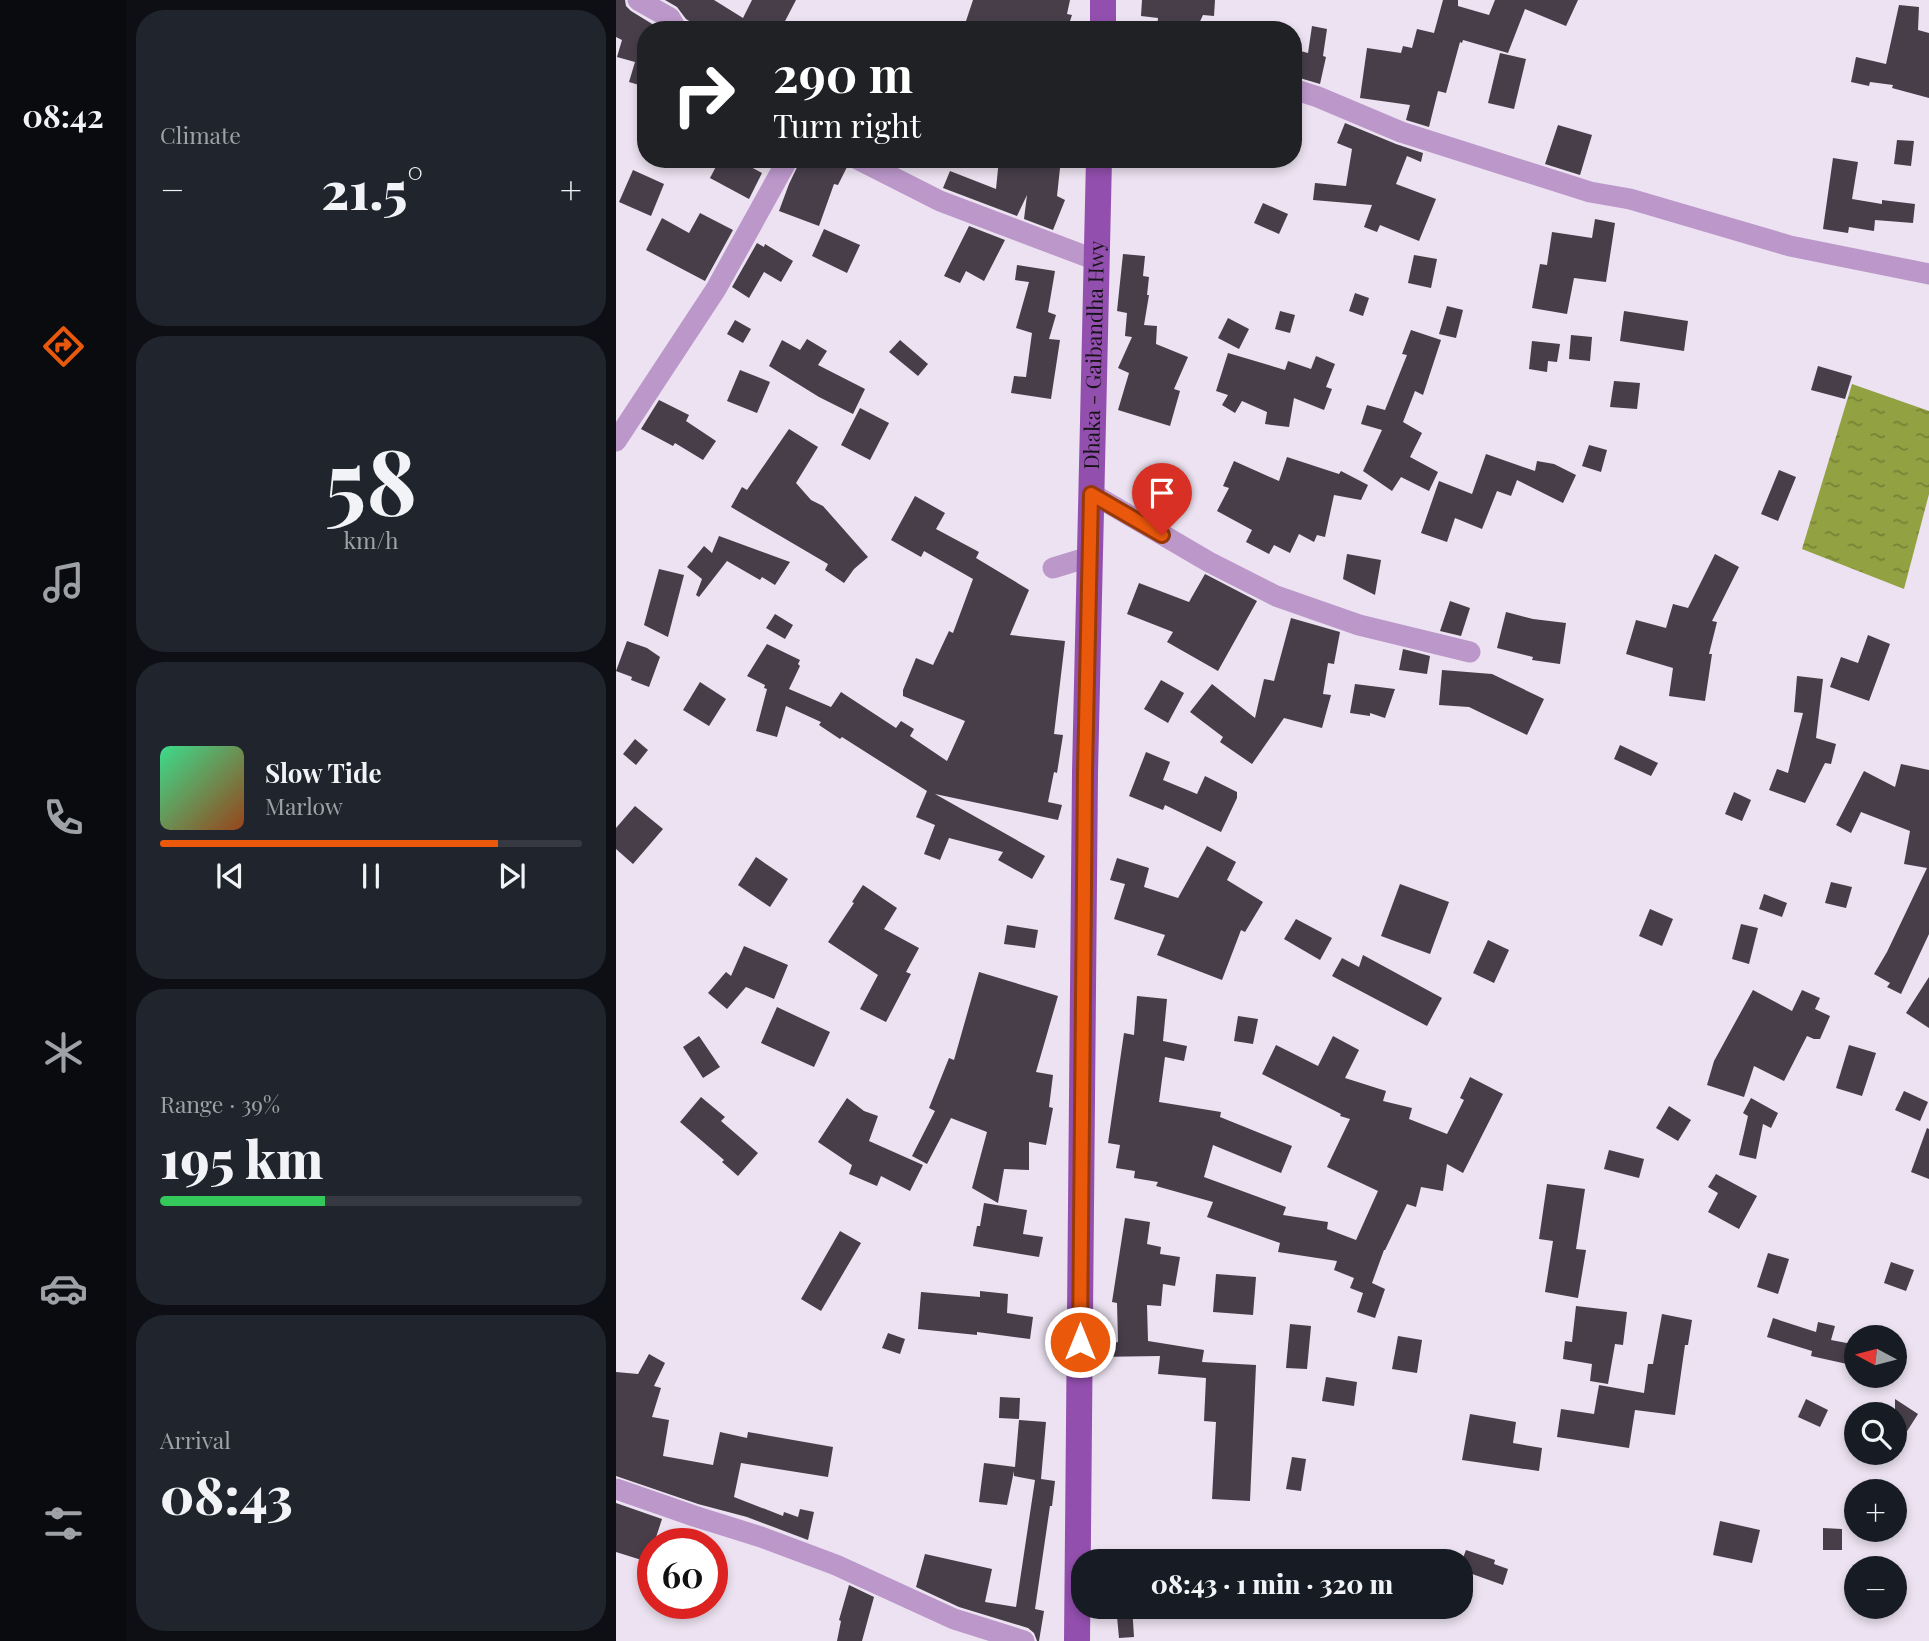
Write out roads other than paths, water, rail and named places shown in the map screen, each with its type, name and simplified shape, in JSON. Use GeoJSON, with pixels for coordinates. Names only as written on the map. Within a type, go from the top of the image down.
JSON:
{"type":"FeatureCollection","features":[{"type":"Feature","properties":{"kind":"main road"},"geometry":{"type":"LineString","coordinates":[[1103,0],[1103,21]]}},
{"type":"Feature","properties":{"kind":"main road","name":"Dhaka - Gaibandha Hwy"},"geometry":{"type":"LineString","coordinates":[[1077,1641],[1084,799],[1099,168]]}},
{"type":"Feature","properties":{"kind":"street"},"geometry":{"type":"LineString","coordinates":[[638,0],[672,21]]}},
{"type":"Feature","properties":{"kind":"street"},"geometry":{"type":"LineString","coordinates":[[1302,92],[1401,132],[1590,192],[1630,199],[1790,246],[1929,274]]}},
{"type":"Feature","properties":{"kind":"street"},"geometry":{"type":"LineString","coordinates":[[616,441],[716,289],[783,168]]}},
{"type":"Feature","properties":{"kind":"street"},"geometry":{"type":"LineString","coordinates":[[875,168],[940,201],[1096,260]]}},
{"type":"Feature","properties":{"kind":"street"},"geometry":{"type":"LineString","coordinates":[[1091,494],[1209,562],[1276,596],[1359,625],[1470,652]]}},
{"type":"Feature","properties":{"kind":"street"},"geometry":{"type":"LineString","coordinates":[[1053,568],[1090,557]]}},
{"type":"Feature","properties":{"kind":"street"},"geometry":{"type":"LineString","coordinates":[[616,1489],[774,1541],[836,1565],[954,1619],[1024,1641]]}},
{"type":"Feature","properties":{"kind":"water"},"geometry":{"type":"Polygon","coordinates":[[[1852,384],[1929,411],[1929,494],[1904,589],[1802,549],[1852,384]]]}}]}
